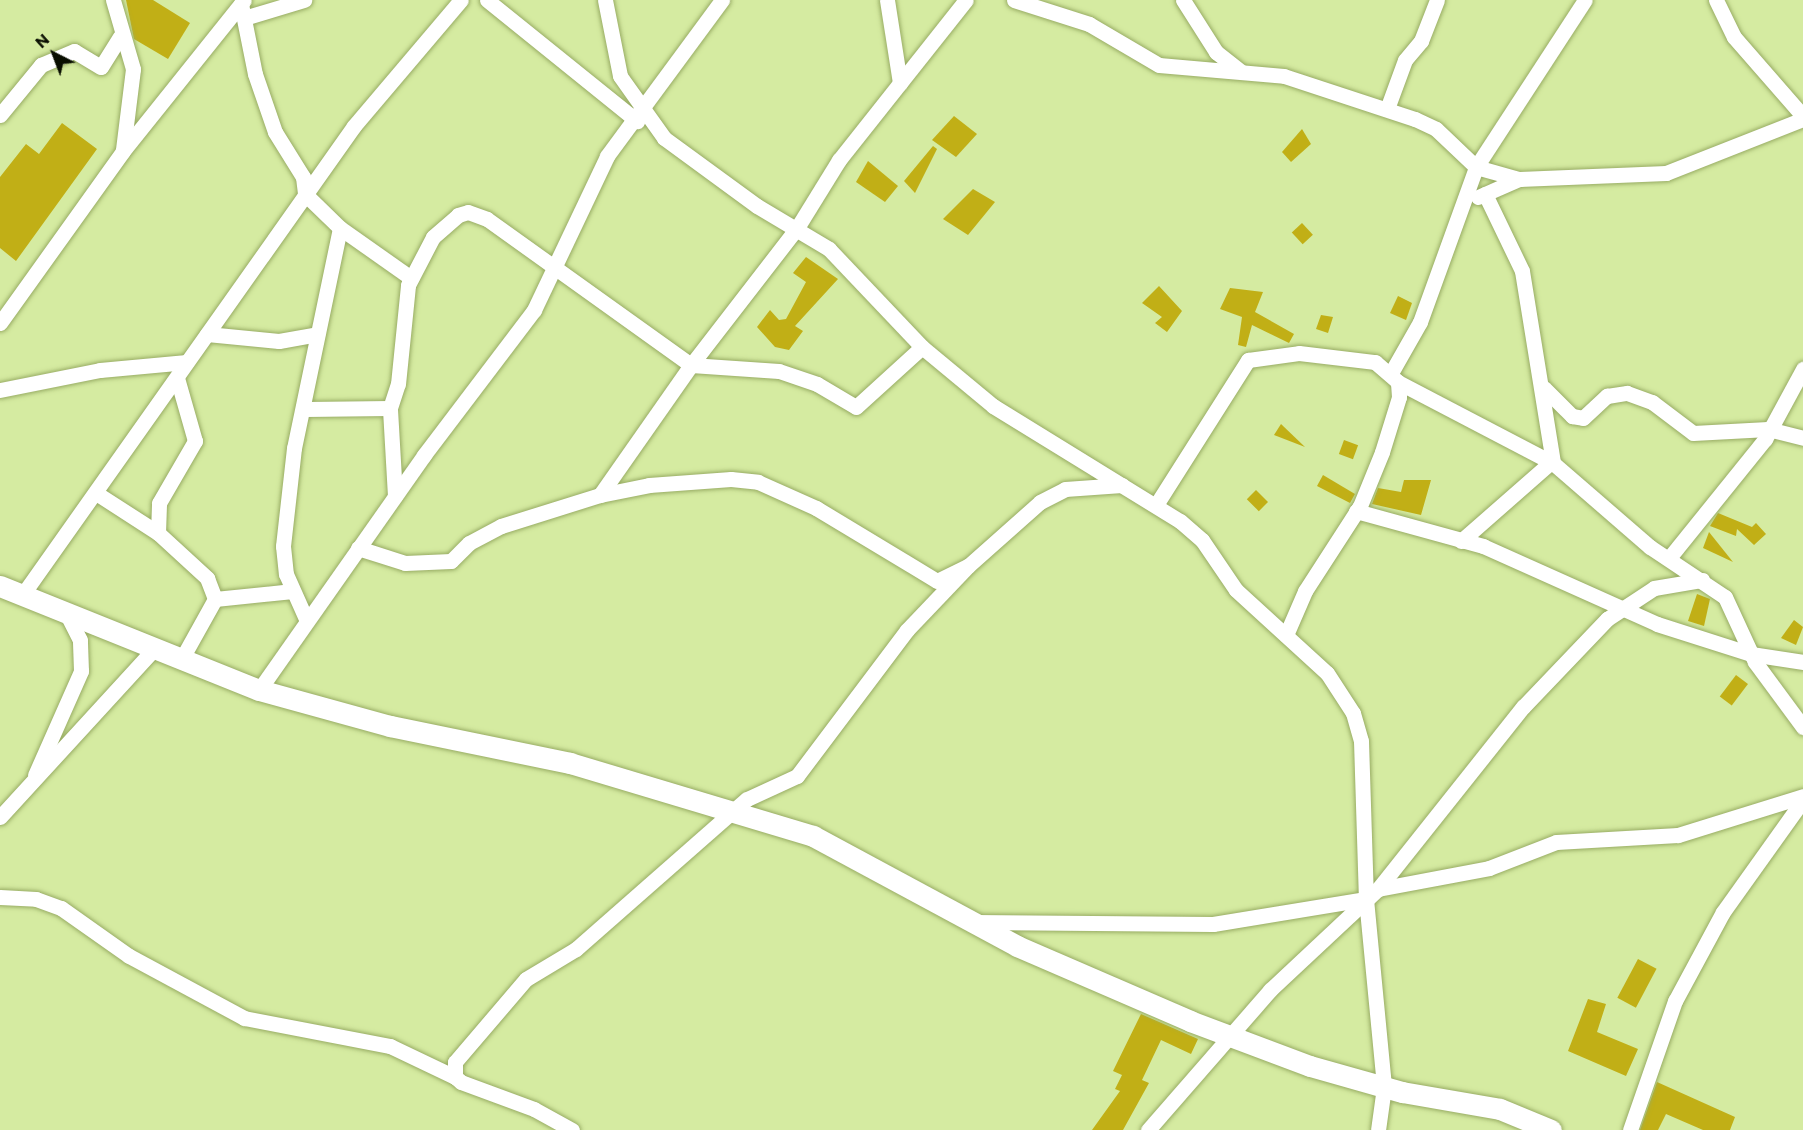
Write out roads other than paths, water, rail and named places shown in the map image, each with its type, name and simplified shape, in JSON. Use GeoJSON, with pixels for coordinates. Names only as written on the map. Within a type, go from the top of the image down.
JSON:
{"type":"FeatureCollection","features":[{"type":"Feature","properties":{"kind":"street"},"geometry":{"type":"LineString","coordinates":[[113,0],[120,36],[133,69],[123,151]]}},
{"type":"Feature","properties":{"kind":"street"},"geometry":{"type":"LineString","coordinates":[[3,312],[123,151],[243,7],[304,0]]}},
{"type":"Feature","properties":{"kind":"street"},"geometry":{"type":"LineString","coordinates":[[487,0],[664,138],[829,249],[922,347],[993,406],[1156,505],[1202,540],[1236,590],[1327,673],[1353,713],[1361,741],[1384,1087],[1378,1130]]}},
{"type":"Feature","properties":{"kind":"street"},"geometry":{"type":"LineString","coordinates":[[605,0],[620,76],[639,117]]}},
{"type":"Feature","properties":{"kind":"street"},"geometry":{"type":"LineString","coordinates":[[260,690],[306,619],[534,310],[607,156],[639,117],[722,0]]}},
{"type":"Feature","properties":{"kind":"street"},"geometry":{"type":"LineString","coordinates":[[887,0],[900,83]]}},
{"type":"Feature","properties":{"kind":"street"},"geometry":{"type":"LineString","coordinates":[[600,495],[691,365],[797,228],[839,160],[966,0]]}},
{"type":"Feature","properties":{"kind":"street"},"geometry":{"type":"LineString","coordinates":[[1183,0],[1216,52],[1240,71]]}},
{"type":"Feature","properties":{"kind":"street"},"geometry":{"type":"LineString","coordinates":[[1387,109],[1405,60],[1421,41],[1437,0]]}},
{"type":"Feature","properties":{"kind":"street"},"geometry":{"type":"LineString","coordinates":[[1286,634],[1305,591],[1356,511],[1382,452],[1399,398],[1394,377],[1420,322],[1476,167],[1585,0]]}},
{"type":"Feature","properties":{"kind":"street"},"geometry":{"type":"LineString","coordinates":[[1023,1],[1089,24],[1159,65],[1284,76],[1387,109],[1436,129],[1476,167],[1519,179],[1666,173],[1803,118],[1734,37],[1716,0]]}},
{"type":"Feature","properties":{"kind":"street"},"geometry":{"type":"LineString","coordinates":[[23,594],[305,194],[459,1]]}},
{"type":"Feature","properties":{"kind":"street"},"geometry":{"type":"LineString","coordinates":[[243,7],[255,74],[275,132],[303,177],[305,194],[340,228],[411,278]]}},
{"type":"Feature","properties":{"kind":"street"},"geometry":{"type":"LineString","coordinates":[[0,115],[41,65],[74,51],[101,67],[120,36]]}},
{"type":"Feature","properties":{"kind":"street"},"geometry":{"type":"LineString","coordinates":[[1462,203],[1519,179]]}},
{"type":"Feature","properties":{"kind":"street"},"geometry":{"type":"LineString","coordinates":[[1485,194],[1522,271],[1544,388],[1552,462]]}},
{"type":"Feature","properties":{"kind":"street"},"geometry":{"type":"LineString","coordinates":[[395,496],[390,408],[398,384],[411,278],[433,237],[468,212],[487,219],[553,269],[691,365],[779,371],[817,384],[856,407],[922,347]]}},
{"type":"Feature","properties":{"kind":"street"},"geometry":{"type":"LineString","coordinates":[[306,619],[293,591],[283,546],[294,448],[305,409],[317,334],[340,228]]}},
{"type":"Feature","properties":{"kind":"street"},"geometry":{"type":"LineString","coordinates":[[207,334],[279,341],[317,334]]}},
{"type":"Feature","properties":{"kind":"street"},"geometry":{"type":"LineString","coordinates":[[1156,505],[1248,360],[1299,353],[1375,362],[1394,377],[1552,462],[1669,558],[1702,580],[1733,608],[1751,654],[1803,727]]}},
{"type":"Feature","properties":{"kind":"street"},"geometry":{"type":"LineString","coordinates":[[0,390],[100,370],[187,362]]}},
{"type":"Feature","properties":{"kind":"street"},"geometry":{"type":"LineString","coordinates":[[1669,558],[1768,429],[1803,369]]}},
{"type":"Feature","properties":{"kind":"street"},"geometry":{"type":"LineString","coordinates":[[158,533],[159,503],[195,441],[177,378]]}},
{"type":"Feature","properties":{"kind":"street"},"geometry":{"type":"LineString","coordinates":[[1544,388],[1572,416],[1583,418],[1607,396],[1627,393],[1652,402],[1693,433],[1768,429],[1803,438]]}},
{"type":"Feature","properties":{"kind":"street"},"geometry":{"type":"LineString","coordinates":[[305,409],[390,408]]}},
{"type":"Feature","properties":{"kind":"street"},"geometry":{"type":"LineString","coordinates":[[1461,540],[1552,462]]}},
{"type":"Feature","properties":{"kind":"street"},"geometry":{"type":"LineString","coordinates":[[358,548],[405,563],[451,561],[469,543],[501,526],[600,495],[680,481],[758,482],[851,525],[937,581],[968,566]]}},
{"type":"Feature","properties":{"kind":"street"},"geometry":{"type":"LineString","coordinates":[[455,1077],[455,1062],[526,979],[594,934],[732,812],[804,768],[907,630],[968,566],[1040,501],[1065,489],[1122,485]]}},
{"type":"Feature","properties":{"kind":"street"},"geometry":{"type":"LineString","coordinates":[[96,493],[158,533],[207,578],[215,599],[181,660]]}},
{"type":"Feature","properties":{"kind":"street"},"geometry":{"type":"LineString","coordinates":[[1356,511],[1461,540],[1559,584],[1622,604],[1657,624],[1751,654],[1803,662]]}},
{"type":"Feature","properties":{"kind":"street"},"geometry":{"type":"LineString","coordinates":[[1148,1130],[1270,990],[1338,932],[1372,894],[1523,707],[1622,604],[1654,588],[1702,580]]}},
{"type":"Feature","properties":{"kind":"street"},"geometry":{"type":"LineString","coordinates":[[0,586],[154,650],[260,690],[390,726],[570,763],[813,836],[973,922],[1082,977],[1232,1036],[1384,1087],[1500,1109],[1551,1130]]}},
{"type":"Feature","properties":{"kind":"street"},"geometry":{"type":"LineString","coordinates":[[215,599],[293,591]]}},
{"type":"Feature","properties":{"kind":"street"},"geometry":{"type":"LineString","coordinates":[[30,786],[81,671],[80,640],[64,611]]}},
{"type":"Feature","properties":{"kind":"street"},"geometry":{"type":"LineString","coordinates":[[0,817],[154,650]]}},
{"type":"Feature","properties":{"kind":"street"},"geometry":{"type":"LineString","coordinates":[[973,922],[1213,924],[1372,894],[1489,868],[1556,842],[1678,835],[1803,798]]}},
{"type":"Feature","properties":{"kind":"street"},"geometry":{"type":"LineString","coordinates":[[1630,1130],[1675,1001],[1729,903],[1803,798]]}},
{"type":"Feature","properties":{"kind":"street"},"geometry":{"type":"LineString","coordinates":[[0,897],[36,899],[62,908],[129,956],[244,1018],[390,1046],[572,1130]]}}]}
